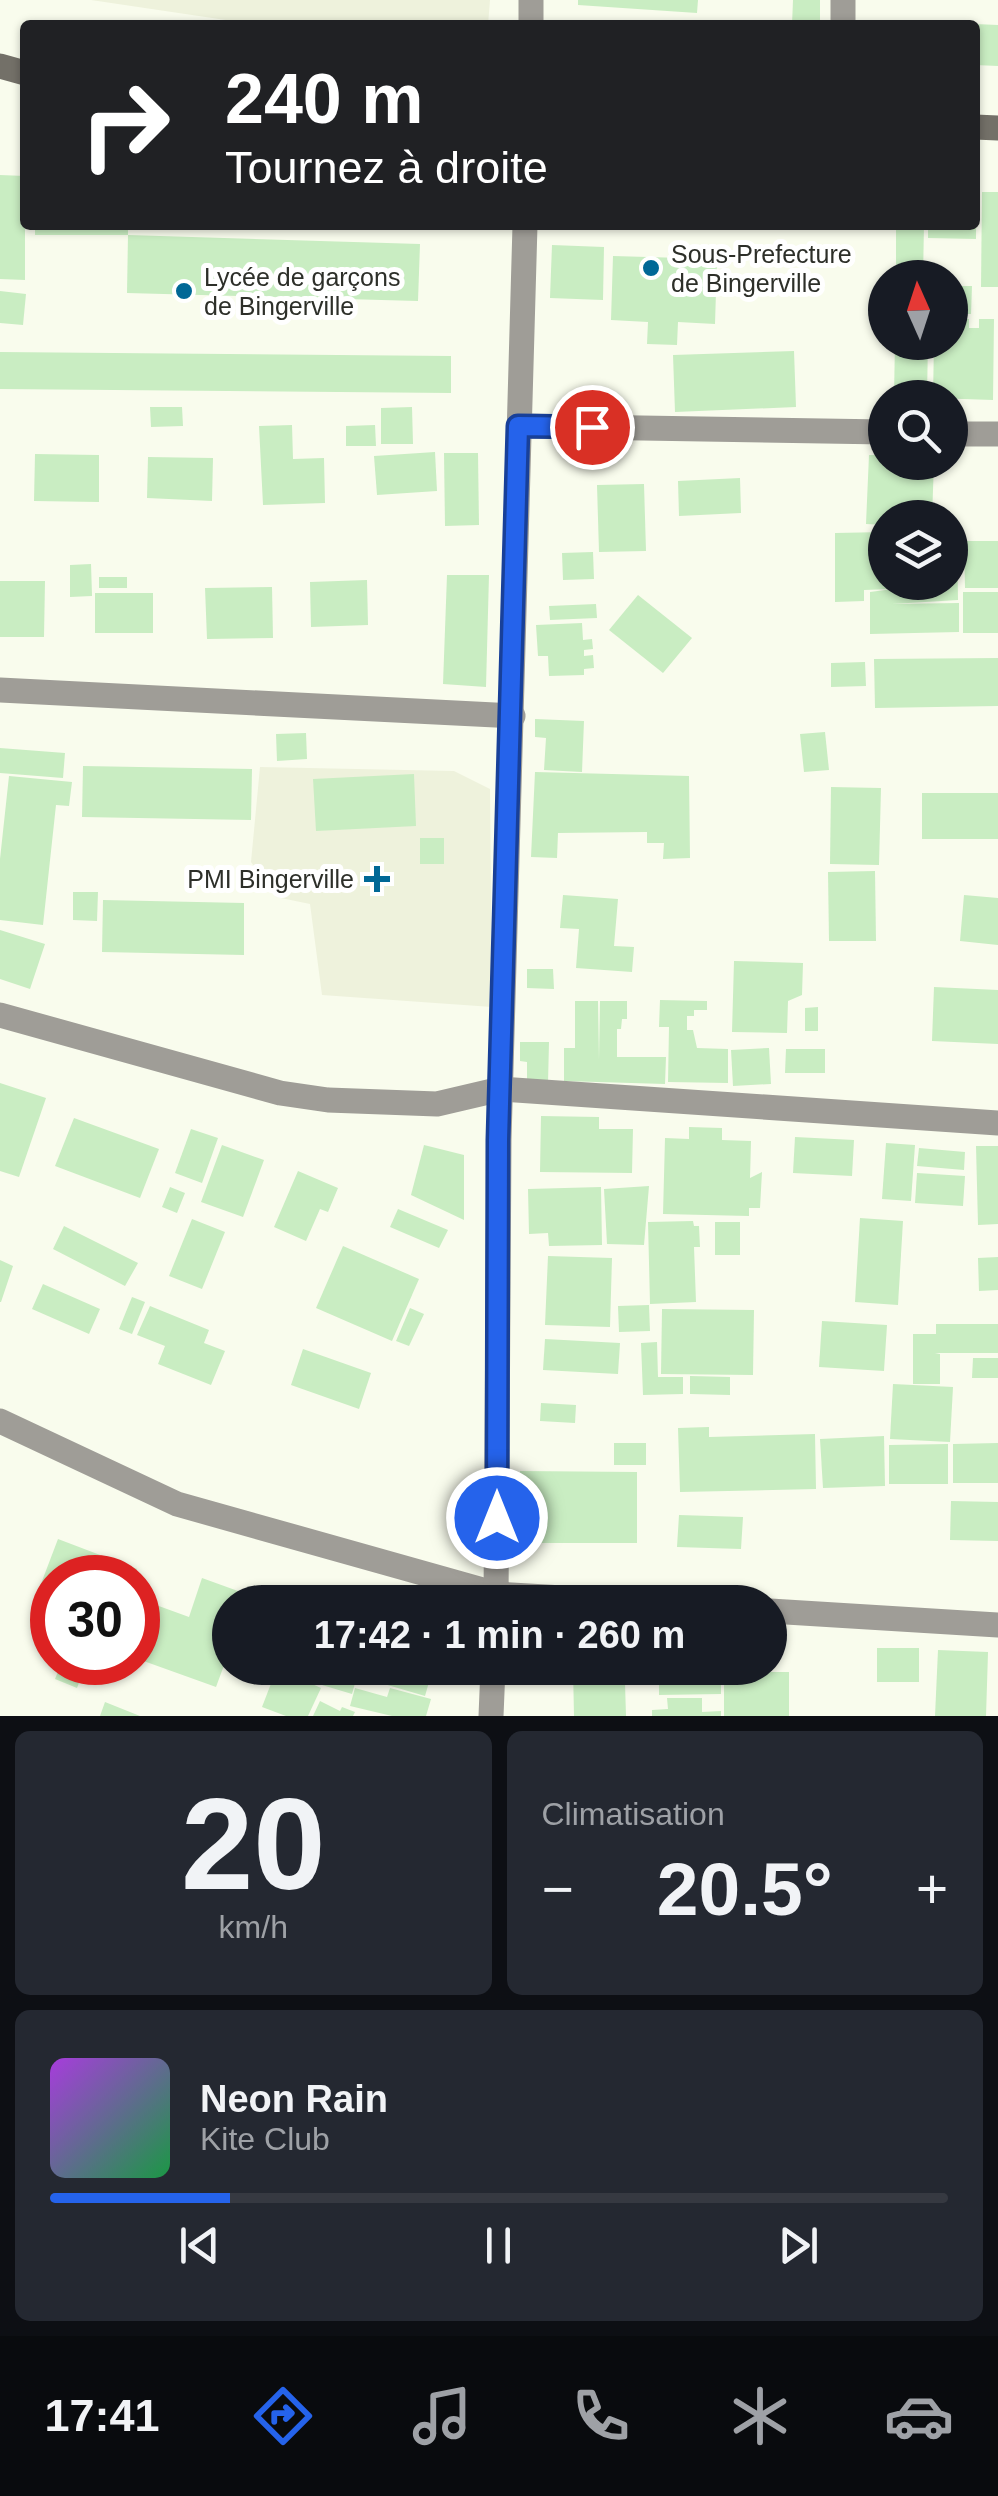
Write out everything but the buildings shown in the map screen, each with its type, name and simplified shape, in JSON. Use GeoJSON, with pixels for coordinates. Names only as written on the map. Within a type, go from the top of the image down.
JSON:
{"type":"FeatureCollection","features":[{"type":"Feature","properties":{"kind":"street"},"geometry":{"type":"LineString","coordinates":[[496,1585],[502,1089],[524,230]]}},
{"type":"Feature","properties":{"kind":"street"},"geometry":{"type":"LineString","coordinates":[[518,426],[868,432]]}},
{"type":"Feature","properties":{"kind":"street"},"geometry":{"type":"LineString","coordinates":[[968,434],[998,434]]}},
{"type":"Feature","properties":{"kind":"street"},"geometry":{"type":"LineString","coordinates":[[0,690],[513,716]]}},
{"type":"Feature","properties":{"kind":"street"},"geometry":{"type":"LineString","coordinates":[[0,1015],[280,1094],[328,1100],[437,1104],[502,1089],[998,1123]]}},
{"type":"Feature","properties":{"kind":"street"},"geometry":{"type":"LineString","coordinates":[[0,1421],[177,1504],[452,1585]]}},
{"type":"Feature","properties":{"kind":"street"},"geometry":{"type":"LineString","coordinates":[[787,1612],[998,1624]]}},
{"type":"Feature","properties":{"kind":"street"},"geometry":{"type":"LineString","coordinates":[[491,1716],[492,1685]]}},
{"type":"Feature","properties":{"kind":"shaded area"},"geometry":{"type":"Polygon","coordinates":[[[91,0],[490,0],[488,20],[226,20],[91,0]]]}},
{"type":"Feature","properties":{"kind":"shaded area","name":"PMI Bingerville"},"geometry":{"type":"Polygon","coordinates":[[[260,767],[454,771],[490,789],[492,1007],[322,995],[310,904],[276,897],[251,862],[260,767]]]}},
{"type":"Feature","properties":{"kind":"place","name":"Sous-Prefecture de Bingerville"},"geometry":{"type":"Point","coordinates":[651,268]}},
{"type":"Feature","properties":{"kind":"place","name":"Lycée de garçons de Bingerville"},"geometry":{"type":"Point","coordinates":[184,291]}},
{"type":"Feature","properties":{"kind":"place","name":"PMI Bingerville"},"geometry":{"type":"Point","coordinates":[377,879]}},
{"type":"Feature","properties":{"kind":"route"},"geometry":{"type":"LineString","coordinates":[[497,1518],[498,1140],[512,753],[518,426],[592,427]]}}]}
